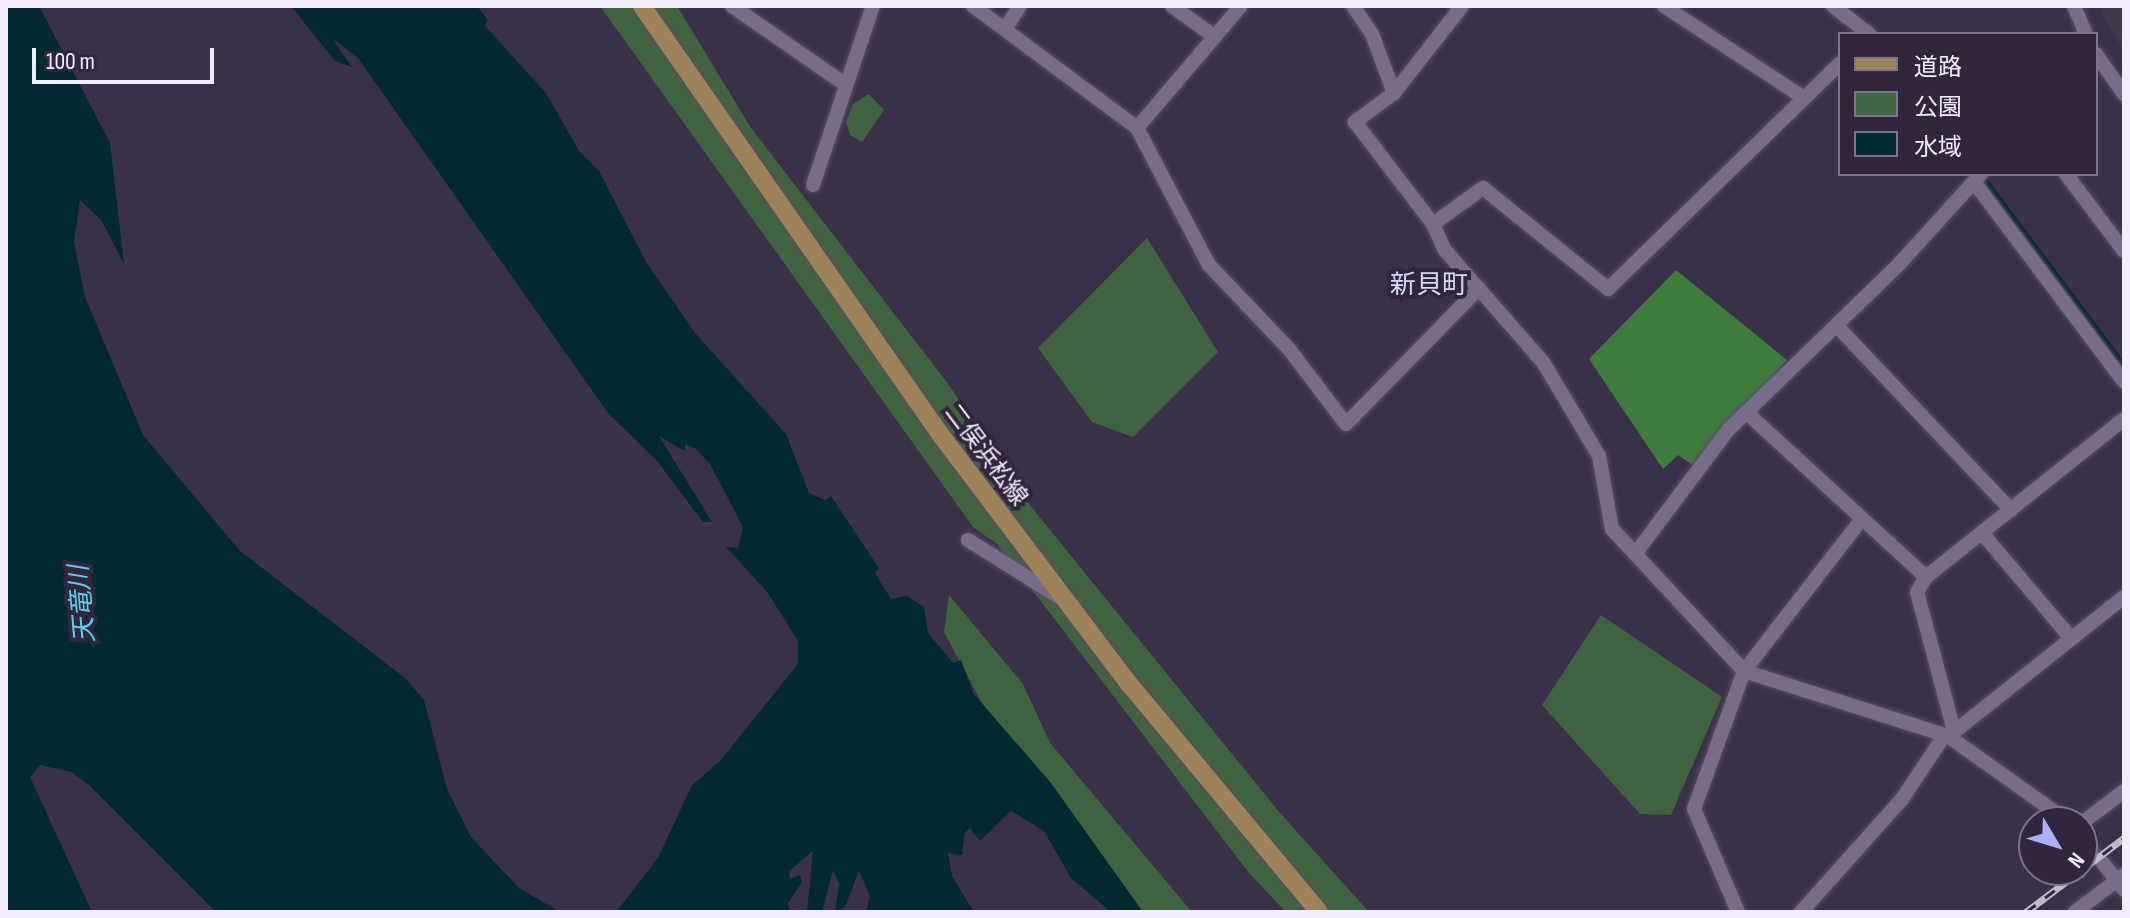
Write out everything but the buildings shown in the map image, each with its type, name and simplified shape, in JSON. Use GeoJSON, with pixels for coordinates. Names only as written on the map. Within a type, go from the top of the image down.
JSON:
{"type":"FeatureCollection","features":[{"type":"Feature","properties":{"kind":"main road","name":"二俣浜松線"},"geometry":{"type":"LineString","coordinates":[[642,6],[834,289],[1068,602],[1319,912]]}},
{"type":"Feature","properties":{"kind":"street"},"geometry":{"type":"LineString","coordinates":[[732,6],[846,85]]}},
{"type":"Feature","properties":{"kind":"street"},"geometry":{"type":"LineString","coordinates":[[813,185],[873,6]]}},
{"type":"Feature","properties":{"kind":"street"},"geometry":{"type":"LineString","coordinates":[[973,6],[1137,128],[1209,265],[1289,349],[1346,424],[1479,288]]}},
{"type":"Feature","properties":{"kind":"street"},"geometry":{"type":"LineString","coordinates":[[1005,29],[1020,6]]}},
{"type":"Feature","properties":{"kind":"street"},"geometry":{"type":"LineString","coordinates":[[1172,6],[1215,37]]}},
{"type":"Feature","properties":{"kind":"street"},"geometry":{"type":"LineString","coordinates":[[1137,128],[1241,6]]}},
{"type":"Feature","properties":{"kind":"street"},"geometry":{"type":"LineString","coordinates":[[1353,6],[1372,34],[1394,93]]}},
{"type":"Feature","properties":{"kind":"street"},"geometry":{"type":"LineString","coordinates":[[1462,6],[1394,93],[1355,122],[1433,224],[1444,249],[1543,362],[1599,456],[1612,529],[1744,671],[1949,734],[2047,806]]}},
{"type":"Feature","properties":{"kind":"street"},"geometry":{"type":"LineString","coordinates":[[1664,6],[1804,98]]}},
{"type":"Feature","properties":{"kind":"street"},"geometry":{"type":"LineString","coordinates":[[1833,6],[1866,32]]}},
{"type":"Feature","properties":{"kind":"street"},"geometry":{"type":"LineString","coordinates":[[2074,6],[2085,32]]}},
{"type":"Feature","properties":{"kind":"street"},"geometry":{"type":"LineString","coordinates":[[2098,57],[2124,94]]}},
{"type":"Feature","properties":{"kind":"street"},"geometry":{"type":"LineString","coordinates":[[1433,224],[1483,188],[1608,289],[1838,65]]}},
{"type":"Feature","properties":{"kind":"street"},"geometry":{"type":"LineString","coordinates":[[2068,176],[2124,251]]}},
{"type":"Feature","properties":{"kind":"street"},"geometry":{"type":"LineString","coordinates":[[1635,554],[1746,412],[1836,325],[1977,177],[2124,382]]}},
{"type":"Feature","properties":{"kind":"street"},"geometry":{"type":"LineString","coordinates":[[1836,325],[2011,510]]}},
{"type":"Feature","properties":{"kind":"street"},"geometry":{"type":"LineString","coordinates":[[1746,412],[1926,577]]}},
{"type":"Feature","properties":{"kind":"street"},"geometry":{"type":"LineString","coordinates":[[1949,734],[1917,592],[1926,577],[2124,419]]}},
{"type":"Feature","properties":{"kind":"street"},"geometry":{"type":"LineString","coordinates":[[1738,912],[1694,809],[1744,671],[1862,519]]}},
{"type":"Feature","properties":{"kind":"street"},"geometry":{"type":"LineString","coordinates":[[1983,534],[2071,638]]}},
{"type":"Feature","properties":{"kind":"street"},"geometry":{"type":"LineString","coordinates":[[968,540],[1068,602]]}},
{"type":"Feature","properties":{"kind":"street"},"geometry":{"type":"LineString","coordinates":[[1801,912],[1902,799],[1949,734],[2124,597]]}},
{"type":"Feature","properties":{"kind":"street"},"geometry":{"type":"LineString","coordinates":[[2098,811],[2124,791]]}},
{"type":"Feature","properties":{"kind":"street"},"geometry":{"type":"LineString","coordinates":[[2075,912],[2121,882],[2103,863]]}},
{"type":"Feature","properties":{"kind":"shaded area"},"geometry":{"type":"Polygon","coordinates":[[[2101,6],[2124,6],[2124,51],[2104,18],[2101,6]]]}},
{"type":"Feature","properties":{"kind":"green space"},"geometry":{"type":"Polygon","coordinates":[[[600,6],[677,6],[751,128],[949,385],[1024,498],[1280,813],[1369,912],[1286,912],[1249,873],[997,544],[973,527],[600,6]]]}},
{"type":"Feature","properties":{"kind":"green space"},"geometry":{"type":"Polygon","coordinates":[[[869,94],[884,110],[862,142],[850,135],[846,122],[853,104],[869,94]]]}},
{"type":"Feature","properties":{"kind":"green space"},"geometry":{"type":"Polygon","coordinates":[[[1147,238],[1218,352],[1133,437],[1092,422],[1038,348],[1147,238]]]}},
{"type":"Feature","properties":{"kind":"green space"},"geometry":{"type":"Polygon","coordinates":[[[1676,270],[1787,360],[1694,466],[1678,455],[1663,469],[1589,359],[1676,270]]]}},
{"type":"Feature","properties":{"kind":"green space"},"geometry":{"type":"Polygon","coordinates":[[[949,595],[1023,684],[1050,743],[1192,912],[1140,912],[982,703],[944,632],[949,595]]]}},
{"type":"Feature","properties":{"kind":"green space"},"geometry":{"type":"Polygon","coordinates":[[[1601,615],[1722,697],[1671,815],[1640,814],[1542,705],[1601,615]]]}},
{"type":"Feature","properties":{"kind":"water","name":"天竜川"},"geometry":{"type":"Polygon","coordinates":[[[6,6],[39,6],[110,143],[124,264],[102,221],[80,200],[74,242],[85,297],[143,435],[240,551],[405,678],[424,700],[447,789],[471,837],[519,888],[560,912],[216,912],[89,785],[71,772],[40,765],[30,777],[92,912],[6,912],[6,6]]]}},
{"type":"Feature","properties":{"kind":"water"},"geometry":{"type":"Polygon","coordinates":[[[291,6],[477,6],[488,20],[485,26],[546,93],[579,151],[599,171],[646,262],[695,333],[786,434],[809,493],[825,500],[831,496],[879,568],[875,573],[891,599],[907,596],[924,607],[928,633],[953,663],[961,660],[973,693],[1051,783],[1143,912],[1111,912],[1071,878],[1044,831],[1011,811],[980,841],[970,828],[965,832],[962,855],[948,853],[952,876],[974,912],[866,912],[870,896],[859,871],[845,907],[835,912],[839,884],[833,870],[822,912],[807,912],[813,851],[789,871],[790,879],[800,875],[802,882],[788,903],[790,912],[616,912],[658,858],[692,785],[720,761],[798,664],[798,641],[768,593],[726,547],[738,548],[743,527],[710,464],[696,449],[685,444],[685,451],[659,436],[712,522],[703,522],[658,462],[608,413],[358,58],[332,38],[352,67],[335,61],[291,6]]]}},
{"type":"Feature","properties":{"kind":"waterway"},"geometry":{"type":"LineString","coordinates":[[1985,179],[2124,365]]}},
{"type":"Feature","properties":{"kind":"tunnel"},"geometry":{"type":"LineString","coordinates":[[2098,857],[2103,863]]}},
{"type":"Feature","properties":{"kind":"railway"},"geometry":{"type":"LineString","coordinates":[[2026,912],[2124,838]]}},
{"type":"Feature","properties":{"kind":"district","name":"新貝町"},"geometry":{"type":"Point","coordinates":[1429,286]}}]}
